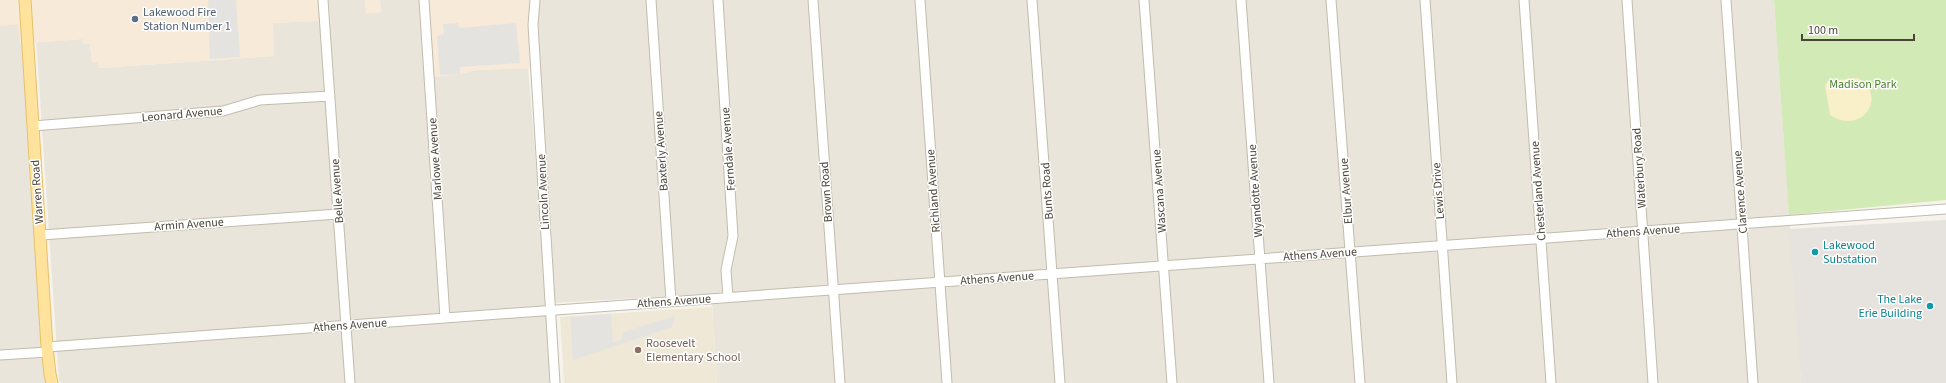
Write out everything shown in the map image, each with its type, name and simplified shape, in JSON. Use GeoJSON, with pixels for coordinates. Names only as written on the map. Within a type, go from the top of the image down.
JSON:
{"type":"FeatureCollection","features":[{"type":"Feature","properties":{"kind":"main road","name":"Warren Road"},"geometry":{"type":"LineString","coordinates":[[25,0],[50,380]]}},
{"type":"Feature","properties":{"kind":"street","name":"Belle Avenue"},"geometry":{"type":"LineString","coordinates":[[323,0],[350,383]]}},
{"type":"Feature","properties":{"kind":"street","name":"Marlowe Avenue"},"geometry":{"type":"LineString","coordinates":[[424,0],[445,318]]}},
{"type":"Feature","properties":{"kind":"street","name":"Lincoln Avenue"},"geometry":{"type":"LineString","coordinates":[[535,0],[533,24],[555,383]]}},
{"type":"Feature","properties":{"kind":"street","name":"Baxterly Avenue"},"geometry":{"type":"LineString","coordinates":[[651,0],[671,301]]}},
{"type":"Feature","properties":{"kind":"street","name":"Ferndale Avenue"},"geometry":{"type":"LineString","coordinates":[[718,0],[733,236],[726,270],[728,297]]}},
{"type":"Feature","properties":{"kind":"street","name":"Brown Road"},"geometry":{"type":"LineString","coordinates":[[813,0],[840,383]]}},
{"type":"Feature","properties":{"kind":"street","name":"Richland Avenue"},"geometry":{"type":"LineString","coordinates":[[920,0],[947,383]]}},
{"type":"Feature","properties":{"kind":"street","name":"Bunts Road"},"geometry":{"type":"LineString","coordinates":[[1032,0],[1060,383]]}},
{"type":"Feature","properties":{"kind":"street","name":"Wascana Avenue"},"geometry":{"type":"LineString","coordinates":[[1144,0],[1172,383]]}},
{"type":"Feature","properties":{"kind":"street","name":"Wyandotte Avenue"},"geometry":{"type":"LineString","coordinates":[[1241,0],[1269,383]]}},
{"type":"Feature","properties":{"kind":"street","name":"Elbur Avenue"},"geometry":{"type":"LineString","coordinates":[[1331,0],[1360,383]]}},
{"type":"Feature","properties":{"kind":"street","name":"Lewis Drive"},"geometry":{"type":"LineString","coordinates":[[1424,0],[1452,383]]}},
{"type":"Feature","properties":{"kind":"street","name":"Chesterland Avenue"},"geometry":{"type":"LineString","coordinates":[[1524,0],[1551,383]]}},
{"type":"Feature","properties":{"kind":"street","name":"Waterbury Road"},"geometry":{"type":"LineString","coordinates":[[1627,0],[1654,383]]}},
{"type":"Feature","properties":{"kind":"street","name":"Clarence Avenue"},"geometry":{"type":"LineString","coordinates":[[1726,0],[1753,383]]}},
{"type":"Feature","properties":{"kind":"street","name":"Leonard Avenue"},"geometry":{"type":"LineString","coordinates":[[33,126],[223,111],[260,100],[330,96]]}},
{"type":"Feature","properties":{"kind":"street","name":"Athens Avenue"},"geometry":{"type":"LineString","coordinates":[[0,355],[48,349],[346,325],[1946,209]]}},
{"type":"Feature","properties":{"kind":"street","name":"Armin Avenue"},"geometry":{"type":"LineString","coordinates":[[40,235],[338,214]]}},
{"type":"Feature","properties":{"kind":"shaded area"},"geometry":{"type":"Polygon","coordinates":[[[0,0],[328,0],[331,24],[316,21],[273,23],[274,56],[99,68],[98,62],[92,62],[90,44],[83,44],[82,39],[20,44],[18,24],[0,26],[0,0]]]}},
{"type":"Feature","properties":{"kind":"shaded area"},"geometry":{"type":"Polygon","coordinates":[[[208,0],[236,0],[240,57],[210,59],[208,0]]]}},
{"type":"Feature","properties":{"kind":"shaded area"},"geometry":{"type":"Polygon","coordinates":[[[328,0],[365,0],[366,13],[381,12],[380,0],[420,0],[425,78],[460,74],[476,70],[528,68],[554,383],[62,383],[59,381],[36,38],[41,42],[82,39],[90,44],[92,62],[98,62],[100,68],[274,56],[273,23],[316,21],[331,24],[328,0]]]}},
{"type":"Feature","properties":{"kind":"shaded area"},"geometry":{"type":"Polygon","coordinates":[[[365,0],[380,0],[381,12],[366,14],[365,0]]]}},
{"type":"Feature","properties":{"kind":"shaded area"},"geometry":{"type":"Polygon","coordinates":[[[420,0],[538,0],[536,68],[476,70],[460,74],[425,78],[420,0]]]}},
{"type":"Feature","properties":{"kind":"shaded area"},"geometry":{"type":"Polygon","coordinates":[[[538,0],[715,0],[730,239],[722,293],[553,303],[534,33],[538,0]]]}},
{"type":"Feature","properties":{"kind":"shaded area"},"geometry":{"type":"Polygon","coordinates":[[[720,0],[1774,0],[1801,383],[717,383],[712,302],[733,300],[729,268],[731,255],[720,0]]]}},
{"type":"Feature","properties":{"kind":"shaded area"},"geometry":{"type":"Polygon","coordinates":[[[458,23],[459,28],[516,23],[520,63],[460,67],[460,74],[440,75],[437,36],[444,34],[443,24],[458,23]]]}},
{"type":"Feature","properties":{"kind":"shaded area"},"geometry":{"type":"Polygon","coordinates":[[[18,24],[29,43],[48,316],[56,383],[0,383],[0,26],[18,24]]]}},
{"type":"Feature","properties":{"kind":"shaded area"},"geometry":{"type":"Polygon","coordinates":[[[1946,220],[1946,383],[1801,383],[1789,229],[1946,220]]]}},
{"type":"Feature","properties":{"kind":"shaded area","name":"Roosevelt Elementary School"},"geometry":{"type":"Polygon","coordinates":[[[712,307],[717,383],[564,383],[560,317],[712,307]]]}},
{"type":"Feature","properties":{"kind":"shaded area"},"geometry":{"type":"Polygon","coordinates":[[[611,314],[613,343],[621,340],[623,332],[675,316],[672,327],[573,360],[570,317],[611,314]]]}},
{"type":"Feature","properties":{"kind":"green space","name":"Madison Park"},"geometry":{"type":"Polygon","coordinates":[[[1774,0],[1946,0],[1946,200],[1789,215],[1774,0]]]}},
{"type":"Feature","properties":{"kind":"sand"},"geometry":{"type":"Polygon","coordinates":[[[1858,78],[1867,86],[1871,95],[1871,104],[1867,112],[1861,118],[1852,121],[1841,120],[1830,115],[1825,86],[1828,81],[1858,78]]]}},
{"type":"Feature","properties":{"kind":"place","name":"Lakewood Fire Station Number 1"},"geometry":{"type":"Point","coordinates":[135,19]}},
{"type":"Feature","properties":{"kind":"place","name":"Lakewood Substation"},"geometry":{"type":"Point","coordinates":[1815,252]}},
{"type":"Feature","properties":{"kind":"place","name":"The Lake Erie Building"},"geometry":{"type":"Point","coordinates":[1930,306]}},
{"type":"Feature","properties":{"kind":"place","name":"Roosevelt Elementary School"},"geometry":{"type":"Point","coordinates":[638,350]}}]}
